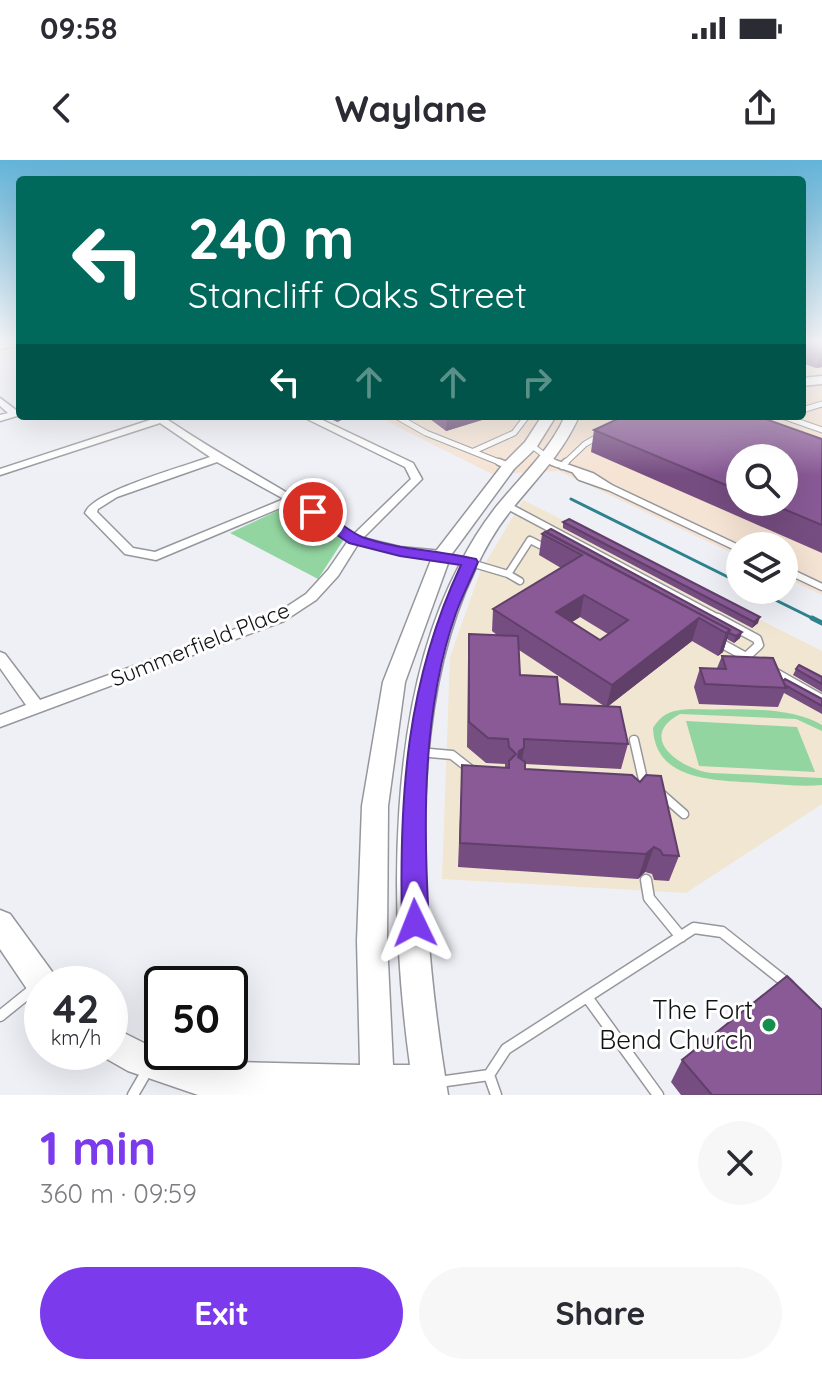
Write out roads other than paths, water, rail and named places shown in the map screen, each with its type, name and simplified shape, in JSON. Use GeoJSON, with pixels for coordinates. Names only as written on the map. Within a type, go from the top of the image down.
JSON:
{"type":"FeatureCollection","features":[{"type":"Feature","properties":{"kind":"main road"},"geometry":{"type":"LineString","coordinates":[[377,1090],[373,881],[375,806],[394,682],[442,555],[509,466],[531,445],[547,420]]}},
{"type":"Feature","properties":{"kind":"main road"},"geometry":{"type":"LineString","coordinates":[[175,1070],[198,1078],[377,1090],[430,1088],[418,985],[413,862],[418,752],[433,666],[447,614],[470,562],[506,505],[554,462],[570,420]]}},
{"type":"Feature","properties":{"kind":"main road"},"geometry":{"type":"LineString","coordinates":[[484,500],[506,505]]}},
{"type":"Feature","properties":{"kind":"main road"},"geometry":{"type":"LineString","coordinates":[[442,555],[470,562]]}},
{"type":"Feature","properties":{"kind":"main road"},"geometry":{"type":"LineString","coordinates":[[383,749],[418,752]]}},
{"type":"Feature","properties":{"kind":"main road"},"geometry":{"type":"LineString","coordinates":[[0,924],[29,966]]}},
{"type":"Feature","properties":{"kind":"street"},"geometry":{"type":"LineString","coordinates":[[0,472],[154,420]]}},
{"type":"Feature","properties":{"kind":"street"},"geometry":{"type":"LineString","coordinates":[[167,420],[218,458],[293,499],[355,540],[410,553],[442,555]]}},
{"type":"Feature","properties":{"kind":"street","name":"Summerfield Place"},"geometry":{"type":"LineString","coordinates":[[0,721],[279,618],[311,597],[333,573],[355,540],[417,479],[409,465],[315,420]]}},
{"type":"Feature","properties":{"kind":"street"},"geometry":{"type":"LineString","coordinates":[[218,458],[113,495],[93,507],[91,513],[129,551],[156,556],[293,499]]}},
{"type":"Feature","properties":{"kind":"street"},"geometry":{"type":"LineString","coordinates":[[0,657],[36,707]]}},
{"type":"Feature","properties":{"kind":"lane"},"geometry":{"type":"LineString","coordinates":[[403,420],[426,433],[509,466]]}},
{"type":"Feature","properties":{"kind":"lane"},"geometry":{"type":"LineString","coordinates":[[473,452],[514,433],[524,420]]}},
{"type":"Feature","properties":{"kind":"lane"},"geometry":{"type":"LineString","coordinates":[[793,420],[822,430]]}},
{"type":"Feature","properties":{"kind":"lane"},"geometry":{"type":"LineString","coordinates":[[554,462],[612,430]]}},
{"type":"Feature","properties":{"kind":"lane"},"geometry":{"type":"LineString","coordinates":[[531,445],[538,455],[576,472],[580,477],[611,488],[726,542]]}},
{"type":"Feature","properties":{"kind":"lane"},"geometry":{"type":"LineString","coordinates":[[506,505],[757,639],[759,645],[746,657]]}},
{"type":"Feature","properties":{"kind":"lane"},"geometry":{"type":"LineString","coordinates":[[508,574],[541,523]]}},
{"type":"Feature","properties":{"kind":"lane"},"geometry":{"type":"LineString","coordinates":[[530,540],[557,554]]}},
{"type":"Feature","properties":{"kind":"lane"},"geometry":{"type":"LineString","coordinates":[[470,562],[520,581]]}},
{"type":"Feature","properties":{"kind":"lane"},"geometry":{"type":"LineString","coordinates":[[798,576],[822,587]]}},
{"type":"Feature","properties":{"kind":"lane"},"geometry":{"type":"LineString","coordinates":[[705,635],[758,664]]}},
{"type":"Feature","properties":{"kind":"lane"},"geometry":{"type":"LineString","coordinates":[[771,671],[822,699]]}},
{"type":"Feature","properties":{"kind":"lane"},"geometry":{"type":"LineString","coordinates":[[634,740],[644,784]]}},
{"type":"Feature","properties":{"kind":"lane"},"geometry":{"type":"LineString","coordinates":[[418,752],[452,755],[482,777]]}},
{"type":"Feature","properties":{"kind":"lane"},"geometry":{"type":"LineString","coordinates":[[631,792],[629,784],[653,787],[684,814]]}},
{"type":"Feature","properties":{"kind":"lane"},"geometry":{"type":"LineString","coordinates":[[646,880],[649,898],[681,937]]}},
{"type":"Feature","properties":{"kind":"lane"},"geometry":{"type":"LineString","coordinates":[[430,1088],[489,1075],[506,1049],[694,928],[722,932],[799,993]]}},
{"type":"Feature","properties":{"kind":"lane"},"geometry":{"type":"LineString","coordinates":[[0,1016],[24,997]]}},
{"type":"Feature","properties":{"kind":"lane"},"geometry":{"type":"LineString","coordinates":[[587,997],[658,1095]]}},
{"type":"Feature","properties":{"kind":"lane"},"geometry":{"type":"LineString","coordinates":[[133,1095],[147,1070]]}},
{"type":"Feature","properties":{"kind":"lane"},"geometry":{"type":"LineString","coordinates":[[489,1075],[496,1095]]}},
{"type":"Feature","properties":{"kind":"waterway"},"geometry":{"type":"LineString","coordinates":[[571,499],[726,576]]}},
{"type":"Feature","properties":{"kind":"waterway"},"geometry":{"type":"LineString","coordinates":[[783,604],[816,620]]}},
{"type":"Feature","properties":{"kind":"waterway"},"geometry":{"type":"LineString","coordinates":[[812,618],[816,620]]}},
{"type":"Feature","properties":{"kind":"waterway"},"geometry":{"type":"LineString","coordinates":[[816,620],[822,623]]}},
{"type":"Feature","properties":{"kind":"place","name":"The Fort Bend Church"},"geometry":{"type":"Point","coordinates":[769,1025]}}]}
